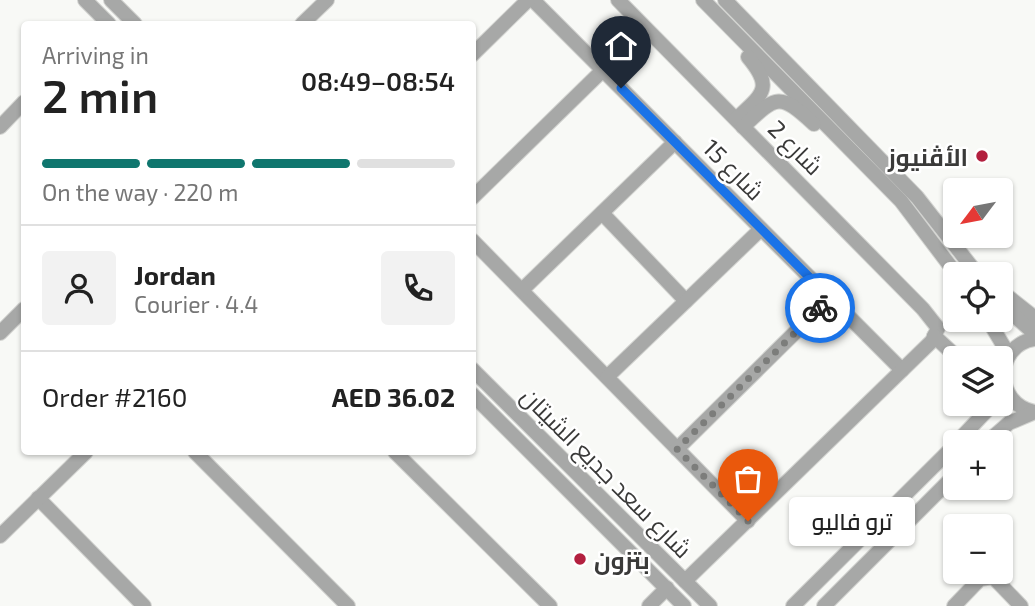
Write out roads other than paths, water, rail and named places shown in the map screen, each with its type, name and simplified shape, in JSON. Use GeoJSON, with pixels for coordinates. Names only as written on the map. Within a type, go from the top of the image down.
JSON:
{"type":"FeatureCollection","features":[{"type":"Feature","properties":{"kind":"street"},"geometry":{"type":"LineString","coordinates":[[305,21],[327,0]]}},
{"type":"Feature","properties":{"kind":"street","name":"شارع 15"},"geometry":{"type":"LineString","coordinates":[[476,51],[531,0],[902,370]]}},
{"type":"Feature","properties":{"kind":"street","name":"شارع 2"},"geometry":{"type":"LineString","coordinates":[[618,0],[923,309],[948,346]]}},
{"type":"Feature","properties":{"kind":"street"},"geometry":{"type":"LineString","coordinates":[[703,0],[901,201],[947,262]]}},
{"type":"Feature","properties":{"kind":"street"},"geometry":{"type":"LineString","coordinates":[[725,0],[910,190],[968,262]]}},
{"type":"Feature","properties":{"kind":"street"},"geometry":{"type":"LineString","coordinates":[[87,2],[104,21]]}},
{"type":"Feature","properties":{"kind":"street"},"geometry":{"type":"LineString","coordinates":[[120,3],[133,21]]}},
{"type":"Feature","properties":{"kind":"street"},"geometry":{"type":"LineString","coordinates":[[727,23],[737,43],[761,73],[764,82],[757,100],[740,122]]}},
{"type":"Feature","properties":{"kind":"street"},"geometry":{"type":"LineString","coordinates":[[476,194],[603,70]]}},
{"type":"Feature","properties":{"kind":"street"},"geometry":{"type":"LineString","coordinates":[[740,122],[766,105],[781,99],[788,101],[832,140],[855,153]]}},
{"type":"Feature","properties":{"kind":"street"},"geometry":{"type":"LineString","coordinates":[[0,127],[21,105]]}},
{"type":"Feature","properties":{"kind":"street"},"geometry":{"type":"LineString","coordinates":[[522,289],[676,142]]}},
{"type":"Feature","properties":{"kind":"street"},"geometry":{"type":"LineString","coordinates":[[602,213],[686,301]]}},
{"type":"Feature","properties":{"kind":"street"},"geometry":{"type":"LineString","coordinates":[[607,377],[761,229]]}},
{"type":"Feature","properties":{"kind":"street"},"geometry":{"type":"LineString","coordinates":[[476,244],[748,521]]}},
{"type":"Feature","properties":{"kind":"street"},"geometry":{"type":"LineString","coordinates":[[677,449],[830,298]]}},
{"type":"Feature","properties":{"kind":"street"},"geometry":{"type":"LineString","coordinates":[[1013,301],[1035,318]]}},
{"type":"Feature","properties":{"kind":"street"},"geometry":{"type":"LineString","coordinates":[[0,332],[21,312]]}},
{"type":"Feature","properties":{"kind":"street"},"geometry":{"type":"LineString","coordinates":[[1013,315],[1035,334]]}},
{"type":"Feature","properties":{"kind":"street"},"geometry":{"type":"LineString","coordinates":[[685,581],[902,370],[936,332]]}},
{"type":"Feature","properties":{"kind":"street"},"geometry":{"type":"LineString","coordinates":[[1013,351],[1035,339]]}},
{"type":"Feature","properties":{"kind":"street","name":"شارع سعد جديع الشيتان"},"geometry":{"type":"LineString","coordinates":[[476,373],[710,606]]}},
{"type":"Feature","properties":{"kind":"street"},"geometry":{"type":"LineString","coordinates":[[476,395],[484,395],[487,390],[486,383]]}},
{"type":"Feature","properties":{"kind":"street","name":"شارع سعد جديع الشيتان"},"geometry":{"type":"LineString","coordinates":[[476,398],[684,606]]}},
{"type":"Feature","properties":{"kind":"street"},"geometry":{"type":"LineString","coordinates":[[1013,400],[1020,407],[1035,412]]}},
{"type":"Feature","properties":{"kind":"street"},"geometry":{"type":"LineString","coordinates":[[495,419],[497,408],[508,405]]}},
{"type":"Feature","properties":{"kind":"street"},"geometry":{"type":"LineString","coordinates":[[999,430],[1035,412]]}},
{"type":"Feature","properties":{"kind":"street"},"geometry":{"type":"LineString","coordinates":[[968,430],[981,416]]}},
{"type":"Feature","properties":{"kind":"street"},"geometry":{"type":"LineString","coordinates":[[0,536],[83,455]]}},
{"type":"Feature","properties":{"kind":"street"},"geometry":{"type":"LineString","coordinates":[[198,455],[348,606]]}},
{"type":"Feature","properties":{"kind":"street"},"geometry":{"type":"LineString","coordinates":[[398,455],[550,606]]}},
{"type":"Feature","properties":{"kind":"street"},"geometry":{"type":"LineString","coordinates":[[793,606],[943,456]]}},
{"type":"Feature","properties":{"kind":"street"},"geometry":{"type":"LineString","coordinates":[[824,606],[943,487]]}},
{"type":"Feature","properties":{"kind":"street"},"geometry":{"type":"LineString","coordinates":[[38,498],[144,606]]}},
{"type":"Feature","properties":{"kind":"street"},"geometry":{"type":"LineString","coordinates":[[886,513],[890,524],[898,527],[906,524]]}},
{"type":"Feature","properties":{"kind":"street"},"geometry":{"type":"LineString","coordinates":[[954,606],[980,579],[993,577],[1021,606]]}},
{"type":"Feature","properties":{"kind":"street"},"geometry":{"type":"LineString","coordinates":[[649,606],[667,588]]}},
{"type":"Feature","properties":{"kind":"place","name":"الأڤنيوز"},"geometry":{"type":"Point","coordinates":[982,156]}},
{"type":"Feature","properties":{"kind":"place","name":"ترو فاليو"},"geometry":{"type":"Point","coordinates":[748,521]}},
{"type":"Feature","properties":{"kind":"place","name":"بتزون"},"geometry":{"type":"Point","coordinates":[580,559]}}]}
